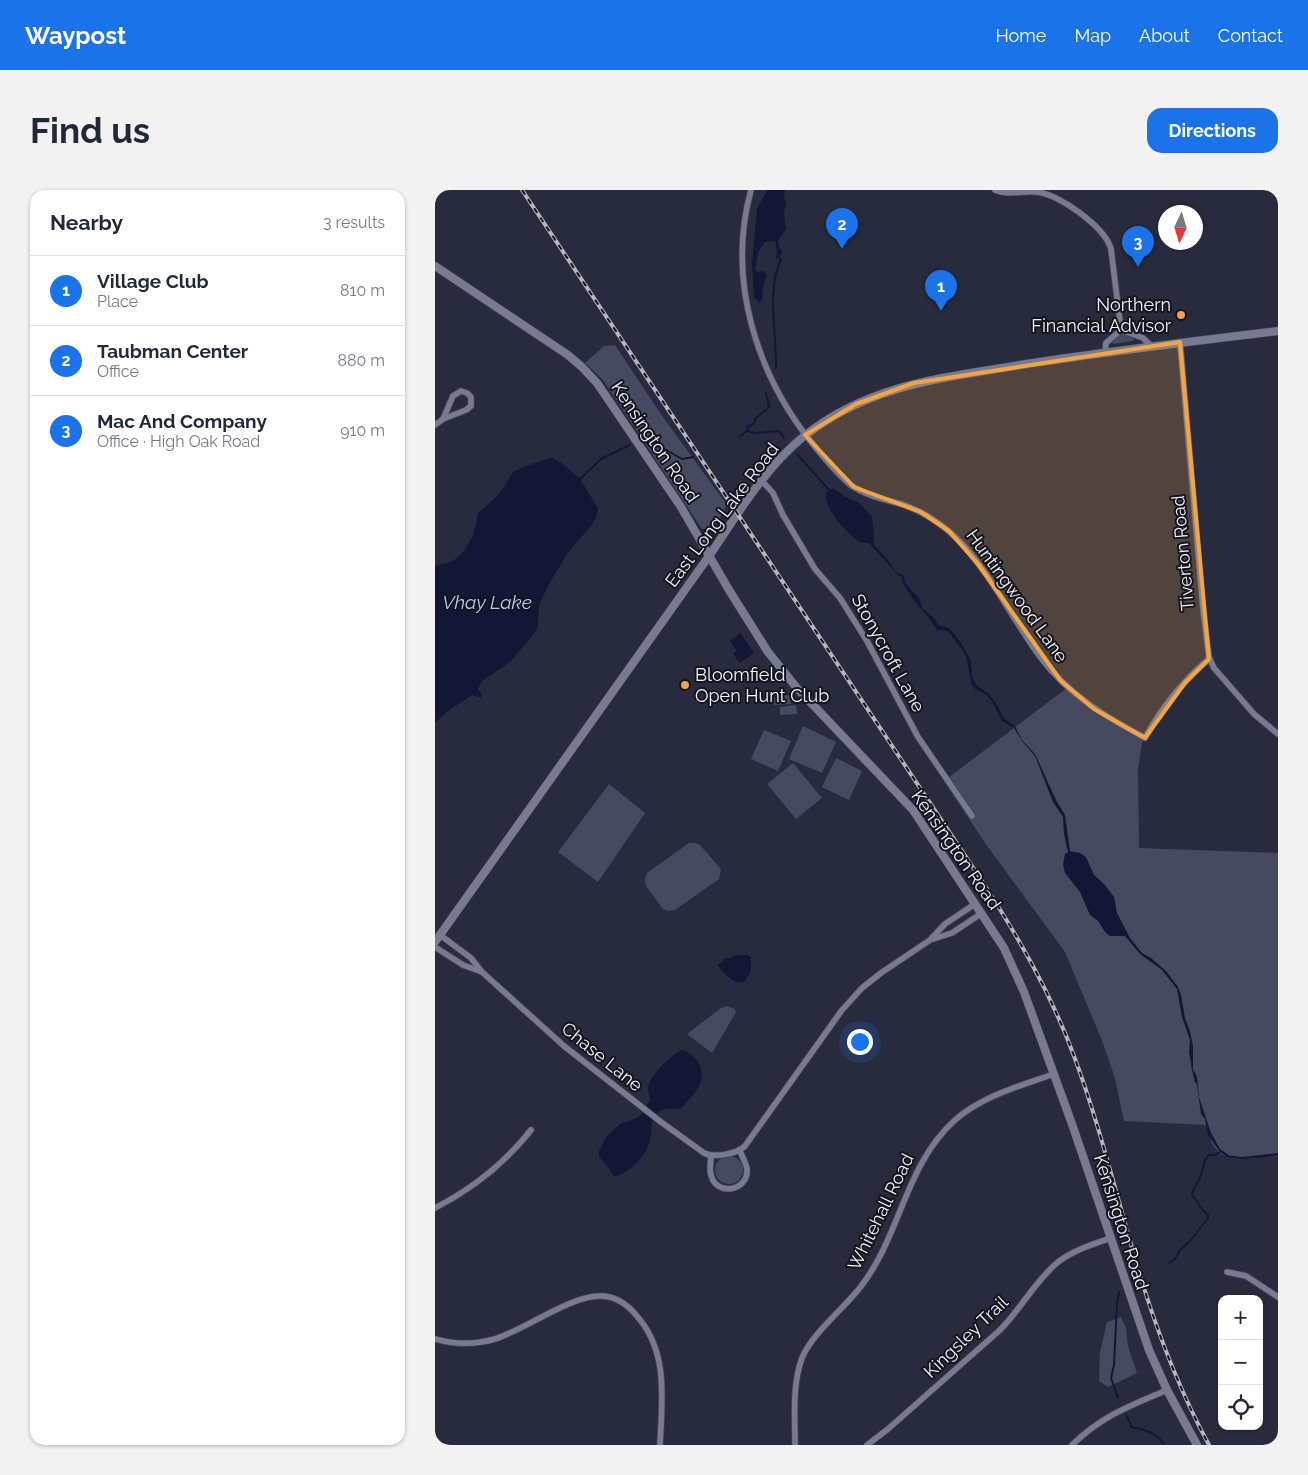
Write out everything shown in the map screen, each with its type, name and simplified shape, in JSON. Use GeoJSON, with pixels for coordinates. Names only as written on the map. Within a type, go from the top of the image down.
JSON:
{"type":"FeatureCollection","features":[{"type":"Feature","properties":{"kind":"street"},"geometry":{"type":"LineString","coordinates":[[751,190],[746,214],[743,251],[743,277],[747,306],[757,343],[769,375],[784,404],[805,435]]}},
{"type":"Feature","properties":{"kind":"street"},"geometry":{"type":"LineString","coordinates":[[995,190],[1004,192],[1037,192],[1057,198],[1091,222],[1110,243],[1121,330]]}},
{"type":"Feature","properties":{"kind":"street","name":"Kensington Road"},"geometry":{"type":"LineString","coordinates":[[435,266],[568,356],[589,374],[614,406],[681,507],[768,652],[796,687],[913,810],[981,913],[1013,964],[1054,1074],[1146,1341],[1167,1390],[1197,1445]]}},
{"type":"Feature","properties":{"kind":"street"},"geometry":{"type":"LineString","coordinates":[[1121,330],[1143,338],[1151,346]]}},
{"type":"Feature","properties":{"kind":"street"},"geometry":{"type":"LineString","coordinates":[[1105,352],[1107,343],[1121,330]]}},
{"type":"Feature","properties":{"kind":"street","name":"East Long Lake Road"},"geometry":{"type":"LineString","coordinates":[[437,939],[762,481],[780,458],[805,435],[856,404],[903,386],[951,376],[1105,352],[1278,331]]}},
{"type":"Feature","properties":{"kind":"street","name":"Tiverton Road"},"geometry":{"type":"LineString","coordinates":[[1180,342],[1209,659],[1258,718],[1278,734]]}},
{"type":"Feature","properties":{"kind":"street"},"geometry":{"type":"LineString","coordinates":[[435,425],[443,418],[469,409],[472,400],[469,395],[464,392],[455,394],[443,418]]}},
{"type":"Feature","properties":{"kind":"street","name":"Huntingwood Lane"},"geometry":{"type":"LineString","coordinates":[[805,435],[835,470],[854,487],[870,495],[921,512],[949,532],[978,564],[1041,658],[1057,677],[1094,709],[1135,733],[1145,738],[1159,716],[1195,670],[1209,659]]}},
{"type":"Feature","properties":{"kind":"street","name":"Stonycroft Lane"},"geometry":{"type":"LineString","coordinates":[[762,481],[773,493],[783,515],[815,569],[841,600],[867,641],[885,672],[915,733],[972,816]]}},
{"type":"Feature","properties":{"kind":"street"},"geometry":{"type":"LineString","coordinates":[[740,1151],[745,1164],[746,1176],[740,1185],[731,1189],[722,1188],[712,1179],[710,1168],[711,1156],[740,1151],[745,1146],[853,996],[871,980],[930,940],[945,924],[975,904]]}},
{"type":"Feature","properties":{"kind":"street"},"geometry":{"type":"LineString","coordinates":[[930,940],[951,932],[981,913]]}},
{"type":"Feature","properties":{"kind":"street","name":"Chase Lane"},"geometry":{"type":"LineString","coordinates":[[437,939],[471,958],[481,972],[553,1037],[661,1122],[711,1156]]}},
{"type":"Feature","properties":{"kind":"street","name":"Chase Lane"},"geometry":{"type":"LineString","coordinates":[[435,947],[463,965],[481,972]]}},
{"type":"Feature","properties":{"kind":"street","name":"Whitehall Road"},"geometry":{"type":"LineString","coordinates":[[795,1445],[796,1378],[803,1357],[812,1342],[845,1306],[870,1274],[890,1236],[918,1167],[929,1149],[954,1121],[970,1109],[998,1095],[1054,1074]]}},
{"type":"Feature","properties":{"kind":"street"},"geometry":{"type":"LineString","coordinates":[[435,1208],[461,1193],[488,1173],[511,1153],[531,1130]]}},
{"type":"Feature","properties":{"kind":"street","name":"Kingsley Trail"},"geometry":{"type":"LineString","coordinates":[[867,1445],[888,1429],[1000,1330],[1047,1273],[1059,1262],[1084,1248],[1111,1238]]}},
{"type":"Feature","properties":{"kind":"street"},"geometry":{"type":"LineString","coordinates":[[1227,1272],[1246,1276],[1278,1297]]}},
{"type":"Feature","properties":{"kind":"street"},"geometry":{"type":"LineString","coordinates":[[435,1339],[457,1344],[479,1343],[513,1332],[583,1300],[599,1296],[617,1300],[634,1312],[645,1325],[657,1350],[663,1389],[660,1445]]}},
{"type":"Feature","properties":{"kind":"street"},"geometry":{"type":"LineString","coordinates":[[1071,1445],[1104,1418],[1167,1390]]}},
{"type":"Feature","properties":{"kind":"highlighted area"},"geometry":{"type":"Polygon","coordinates":[[[1180,342],[1209,659],[1185,683],[1145,738],[1094,709],[1061,681],[978,564],[949,531],[921,512],[854,487],[805,435],[856,404],[914,383],[1180,342]]]}},
{"type":"Feature","properties":{"kind":"shaded area"},"geometry":{"type":"Polygon","coordinates":[[[1123,333],[1133,337],[1134,340],[1113,344],[1113,340],[1123,333]]]}},
{"type":"Feature","properties":{"kind":"shaded area"},"geometry":{"type":"Polygon","coordinates":[[[615,345],[660,413],[727,505],[713,529],[702,529],[603,380],[585,363],[604,346],[615,345]]]}},
{"type":"Feature","properties":{"kind":"shaded area"},"geometry":{"type":"Polygon","coordinates":[[[1068,687],[1081,699],[1143,737],[1138,769],[1139,848],[1278,853],[1278,1155],[1252,1159],[1220,1154],[1212,1144],[1206,1125],[1124,1121],[1115,1078],[1101,1038],[1065,952],[985,843],[944,781],[1068,687]]]}},
{"type":"Feature","properties":{"kind":"shaded area"},"geometry":{"type":"Polygon","coordinates":[[[790,695],[791,704],[774,705],[773,697],[790,695]]]}},
{"type":"Feature","properties":{"kind":"shaded area"},"geometry":{"type":"Polygon","coordinates":[[[796,705],[797,714],[780,715],[780,707],[796,705]]]}},
{"type":"Feature","properties":{"kind":"shaded area"},"geometry":{"type":"Polygon","coordinates":[[[803,726],[836,742],[822,773],[789,759],[803,726]]]}},
{"type":"Feature","properties":{"kind":"shaded area"},"geometry":{"type":"Polygon","coordinates":[[[764,730],[791,741],[778,771],[751,759],[764,730]]]}},
{"type":"Feature","properties":{"kind":"shaded area"},"geometry":{"type":"Polygon","coordinates":[[[836,758],[862,771],[849,800],[822,787],[836,758]]]}},
{"type":"Feature","properties":{"kind":"shaded area"},"geometry":{"type":"Polygon","coordinates":[[[793,763],[822,798],[796,819],[767,784],[793,763]]]}},
{"type":"Feature","properties":{"kind":"shaded area"},"geometry":{"type":"Polygon","coordinates":[[[609,784],[645,813],[598,882],[558,852],[609,784]]]}},
{"type":"Feature","properties":{"kind":"shaded area"},"geometry":{"type":"Polygon","coordinates":[[[689,843],[700,845],[721,869],[719,879],[675,910],[663,909],[646,886],[645,879],[647,873],[689,843]]]}},
{"type":"Feature","properties":{"kind":"shaded area"},"geometry":{"type":"Polygon","coordinates":[[[727,1006],[735,1009],[736,1012],[712,1053],[687,1034],[721,1008],[727,1006]]]}},
{"type":"Feature","properties":{"kind":"shaded area"},"geometry":{"type":"Polygon","coordinates":[[[729,1156],[739,1160],[743,1170],[739,1180],[729,1184],[719,1180],[715,1170],[719,1160],[729,1156]]]}},
{"type":"Feature","properties":{"kind":"shaded area"},"geometry":{"type":"Polygon","coordinates":[[[1121,1317],[1126,1328],[1128,1346],[1137,1373],[1108,1387],[1099,1381],[1100,1352],[1107,1322],[1121,1317]]]}},
{"type":"Feature","properties":{"kind":"water"},"geometry":{"type":"Polygon","coordinates":[[[767,190],[785,190],[784,198],[786,203],[784,213],[786,229],[778,241],[779,247],[783,252],[779,258],[776,259],[775,241],[765,242],[758,252],[755,269],[757,272],[764,271],[767,276],[760,303],[754,298],[752,264],[757,209],[767,190]]]}},
{"type":"Feature","properties":{"kind":"water","name":"Vhay Lake"},"geometry":{"type":"Polygon","coordinates":[[[552,458],[563,464],[580,479],[598,508],[597,516],[591,526],[569,551],[548,586],[539,605],[538,626],[534,634],[511,661],[482,681],[478,689],[482,695],[481,698],[472,695],[448,711],[435,723],[435,566],[452,561],[459,556],[467,546],[473,533],[477,514],[496,497],[513,472],[552,458]]]}},
{"type":"Feature","properties":{"kind":"water"},"geometry":{"type":"Polygon","coordinates":[[[833,488],[859,503],[872,517],[873,544],[896,572],[904,576],[905,583],[919,598],[923,609],[934,618],[938,625],[949,628],[960,641],[971,661],[972,677],[977,686],[988,693],[998,706],[1003,718],[1015,726],[1022,740],[1035,754],[1065,815],[1070,851],[1080,853],[1086,857],[1094,875],[1114,897],[1117,913],[1130,938],[1142,953],[1166,971],[1178,987],[1193,1046],[1193,1069],[1197,1077],[1199,1097],[1211,1133],[1220,1149],[1230,1156],[1242,1157],[1278,1153],[1278,1155],[1240,1159],[1228,1157],[1220,1152],[1208,1135],[1205,1119],[1201,1114],[1197,1085],[1192,1070],[1189,1052],[1190,1040],[1182,1017],[1177,989],[1162,970],[1140,954],[1125,936],[1110,936],[1098,921],[1090,915],[1080,892],[1065,873],[1063,864],[1065,854],[1068,852],[1063,817],[1053,802],[1035,756],[1022,741],[1014,728],[1002,721],[992,701],[985,694],[975,689],[971,683],[967,660],[963,651],[948,631],[937,630],[910,595],[902,576],[899,576],[869,543],[858,541],[836,519],[826,499],[826,493],[833,488]]]}},
{"type":"Feature","properties":{"kind":"water"},"geometry":{"type":"Polygon","coordinates":[[[740,633],[754,653],[740,663],[733,654],[737,651],[730,641],[740,633]]]}},
{"type":"Feature","properties":{"kind":"water"},"geometry":{"type":"Polygon","coordinates":[[[736,955],[748,955],[751,958],[751,971],[744,982],[736,982],[730,978],[718,964],[722,963],[725,958],[736,955]]]}},
{"type":"Feature","properties":{"kind":"water"},"geometry":{"type":"Polygon","coordinates":[[[682,1050],[693,1056],[698,1062],[702,1075],[699,1087],[681,1108],[664,1110],[653,1118],[650,1141],[645,1152],[632,1167],[616,1177],[599,1157],[599,1151],[607,1136],[620,1124],[637,1118],[642,1114],[650,1100],[648,1089],[652,1077],[666,1061],[682,1050]]]}},
{"type":"Feature","properties":{"kind":"waterway"},"geometry":{"type":"LineString","coordinates":[[776,368],[773,299],[774,285],[781,260],[779,258]]}},
{"type":"Feature","properties":{"kind":"waterway"},"geometry":{"type":"LineString","coordinates":[[766,393],[769,407],[755,419],[754,424],[747,427],[748,431],[754,433],[779,431],[784,438]]}},
{"type":"Feature","properties":{"kind":"waterway"},"geometry":{"type":"LineString","coordinates":[[740,436],[747,431]]}},
{"type":"Feature","properties":{"kind":"waterway"},"geometry":{"type":"LineString","coordinates":[[646,443],[661,447],[682,459],[693,457]]}},
{"type":"Feature","properties":{"kind":"waterway"},"geometry":{"type":"LineString","coordinates":[[580,479],[601,459],[630,445]]}},
{"type":"Feature","properties":{"kind":"waterway"},"geometry":{"type":"LineString","coordinates":[[797,454],[829,490]]}},
{"type":"Feature","properties":{"kind":"waterway"},"geometry":{"type":"LineString","coordinates":[[1169,1263],[1176,1258],[1179,1251],[1191,1240],[1208,1218],[1208,1215],[1192,1195],[1200,1178],[1204,1162],[1209,1155],[1215,1155],[1220,1152]]}},
{"type":"Feature","properties":{"kind":"waterway"},"geometry":{"type":"LineString","coordinates":[[1118,1398],[1111,1378],[1114,1365],[1119,1292]]}},
{"type":"Feature","properties":{"kind":"waterway"},"geometry":{"type":"LineString","coordinates":[[1126,1415],[1131,1427],[1145,1430],[1155,1435],[1164,1445]]}},
{"type":"Feature","properties":{"kind":"railway"},"geometry":{"type":"LineString","coordinates":[[522,190],[978,875],[1031,963],[1054,1008],[1074,1056],[1102,1142],[1144,1288],[1181,1388],[1209,1445]]}},
{"type":"Feature","properties":{"kind":"place","name":"Taubman Center"},"geometry":{"type":"Point","coordinates":[842,249]}},
{"type":"Feature","properties":{"kind":"place","name":"Mac And Company"},"geometry":{"type":"Point","coordinates":[1138,267]}},
{"type":"Feature","properties":{"kind":"place","name":"Village Club"},"geometry":{"type":"Point","coordinates":[941,311]}},
{"type":"Feature","properties":{"kind":"place","name":"Northern Financial Advisor"},"geometry":{"type":"Point","coordinates":[1181,315]}},
{"type":"Feature","properties":{"kind":"place","name":"Bloomfield Open Hunt Club"},"geometry":{"type":"Point","coordinates":[685,685]}}]}
